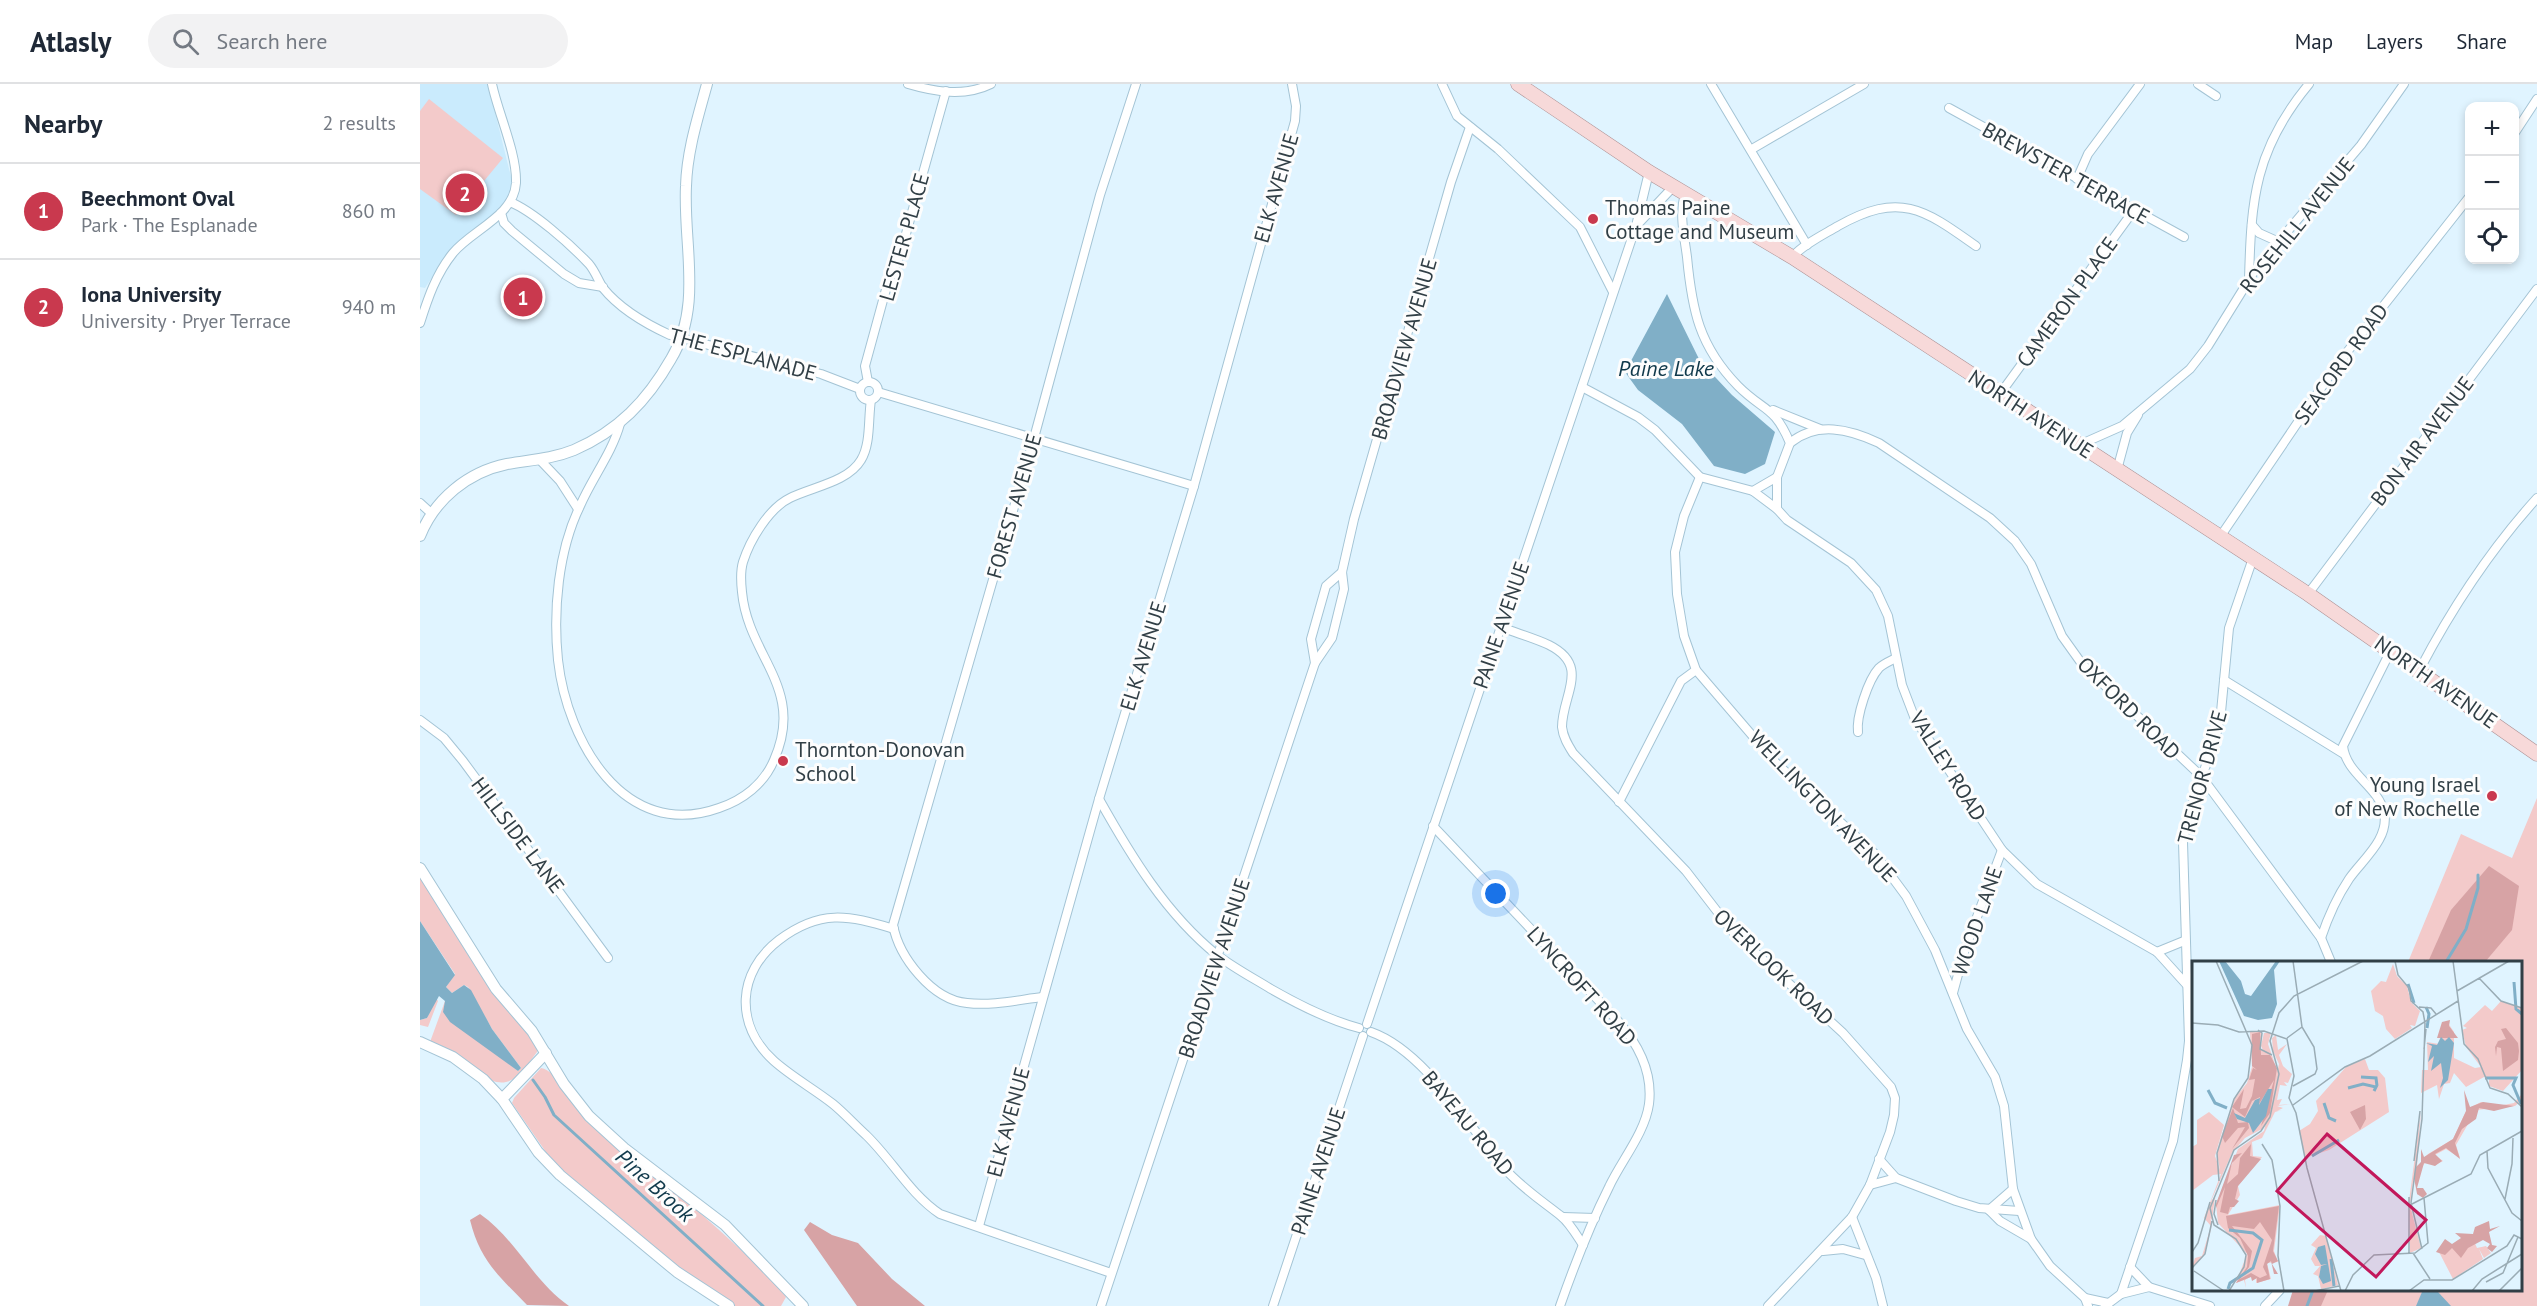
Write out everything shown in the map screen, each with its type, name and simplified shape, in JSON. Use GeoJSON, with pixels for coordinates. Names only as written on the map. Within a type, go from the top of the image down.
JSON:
{"type":"FeatureCollection","features":[{"type":"Feature","properties":{"kind":"main road","name":"NORTH AVENUE"},"geometry":{"type":"LineString","coordinates":[[1518,84],[1649,172],[1792,257],[2253,558],[2534,748]]}},
{"type":"Feature","properties":{"kind":"street"},"geometry":{"type":"LineString","coordinates":[[420,323],[424,294],[454,252],[501,213],[510,202],[516,178],[492,84]]}},
{"type":"Feature","properties":{"kind":"street"},"geometry":{"type":"LineString","coordinates":[[420,536],[431,513],[450,492],[482,473],[502,465],[540,460],[576,449],[620,424],[653,387],[682,338],[688,311],[690,287],[686,215],[687,170],[707,84]]}},
{"type":"Feature","properties":{"kind":"street"},"geometry":{"type":"LineString","coordinates":[[908,84],[946,91],[969,92],[991,84]]}},
{"type":"Feature","properties":{"kind":"street","name":"FOREST AVENUE"},"geometry":{"type":"LineString","coordinates":[[894,929],[895,914],[1034,438],[1100,195],[1136,84]]}},
{"type":"Feature","properties":{"kind":"street","name":"ELK AVENUE"},"geometry":{"type":"LineString","coordinates":[[979,1226],[1099,799],[1194,486],[1295,121],[1296,106],[1292,84]]}},
{"type":"Feature","properties":{"kind":"street"},"geometry":{"type":"LineString","coordinates":[[1711,84],[1752,149],[1807,245]]}},
{"type":"Feature","properties":{"kind":"street"},"geometry":{"type":"LineString","coordinates":[[1752,149],[1864,84]]}},
{"type":"Feature","properties":{"kind":"street"},"geometry":{"type":"LineString","coordinates":[[2077,179],[2088,154],[2140,84]]}},
{"type":"Feature","properties":{"kind":"street"},"geometry":{"type":"LineString","coordinates":[[2198,84],[2216,96]]}},
{"type":"Feature","properties":{"kind":"street"},"geometry":{"type":"LineString","coordinates":[[2249,281],[2253,201],[2263,160],[2272,140],[2309,84]]}},
{"type":"Feature","properties":{"kind":"street","name":"ROSEHILL AVENUE"},"geometry":{"type":"LineString","coordinates":[[2079,445],[2116,429],[2138,415],[2190,369],[2208,346],[2249,281],[2361,145],[2404,84]]}},
{"type":"Feature","properties":{"kind":"street"},"geometry":{"type":"LineString","coordinates":[[1443,85],[1452,108],[1470,127],[1580,227],[1613,292]]}},
{"type":"Feature","properties":{"kind":"street","name":"LESTER PLACE"},"geometry":{"type":"LineString","coordinates":[[868,382],[865,366],[888,282],[900,255],[946,91]]}},
{"type":"Feature","properties":{"kind":"street"},"geometry":{"type":"LineString","coordinates":[[2519,126],[2537,99]]}},
{"type":"Feature","properties":{"kind":"street","name":"BREWSTER TERRACE"},"geometry":{"type":"LineString","coordinates":[[1948,108],[2184,237]]}},
{"type":"Feature","properties":{"kind":"street","name":"BROADVIEW AVENUE"},"geometry":{"type":"LineString","coordinates":[[1111,1273],[1315,663],[1332,638],[1344,589],[1342,572],[1451,182],[1470,127]]}},
{"type":"Feature","properties":{"kind":"street","name":"PAINE AVENUE"},"geometry":{"type":"LineString","coordinates":[[1273,1306],[1636,226],[1649,172]]}},
{"type":"Feature","properties":{"kind":"street"},"geometry":{"type":"LineString","coordinates":[[1679,190],[1691,304],[1696,322],[1719,364],[1752,399],[1771,410],[1820,429]]}},
{"type":"Feature","properties":{"kind":"street","name":"PAINE AVENUE"},"geometry":{"type":"LineString","coordinates":[[1636,226],[1679,190]]}},
{"type":"Feature","properties":{"kind":"street","name":"SEACORD ROAD"},"geometry":{"type":"LineString","coordinates":[[2220,537],[2336,366],[2465,201]]}},
{"type":"Feature","properties":{"kind":"street","name":"THE ESPLANADE"},"geometry":{"type":"LineString","coordinates":[[510,202],[520,207],[580,255],[603,287],[641,321],[682,338],[821,374],[860,389],[861,397],[871,400]]}},
{"type":"Feature","properties":{"kind":"street"},"geometry":{"type":"LineString","coordinates":[[1792,257],[1807,245],[1856,216],[1895,206],[1934,216],[1976,246]]}},
{"type":"Feature","properties":{"kind":"street","name":"CAMERON PLACE"},"geometry":{"type":"LineString","coordinates":[[2000,394],[2134,210]]}},
{"type":"Feature","properties":{"kind":"street","name":"THE ESPLANADE"},"geometry":{"type":"LineString","coordinates":[[501,213],[504,223],[512,231],[564,274],[579,283],[603,287]]}},
{"type":"Feature","properties":{"kind":"street"},"geometry":{"type":"LineString","coordinates":[[2252,225],[2259,233],[2279,242]]}},
{"type":"Feature","properties":{"kind":"street","name":"BON AIR AVENUE"},"geometry":{"type":"LineString","coordinates":[[2308,594],[2537,288]]}},
{"type":"Feature","properties":{"kind":"street"},"geometry":{"type":"LineString","coordinates":[[860,389],[868,382],[876,386],[878,392]]}},
{"type":"Feature","properties":{"kind":"street"},"geometry":{"type":"LineString","coordinates":[[1582,387],[1644,422],[1700,477]]}},
{"type":"Feature","properties":{"kind":"street"},"geometry":{"type":"LineString","coordinates":[[620,424],[578,508],[563,565],[556,615],[558,662],[564,689],[585,748],[607,781],[630,800],[647,809],[671,815],[693,814],[731,804],[748,794],[767,775],[781,744],[784,715],[781,695],[773,672],[745,619],[741,578],[743,562],[762,526],[787,499],[846,474],[862,459],[871,400],[878,392]]}},
{"type":"Feature","properties":{"kind":"street"},"geometry":{"type":"LineString","coordinates":[[878,392],[1194,486]]}},
{"type":"Feature","properties":{"kind":"street"},"geometry":{"type":"LineString","coordinates":[[1771,410],[1782,422],[1790,443]]}},
{"type":"Feature","properties":{"kind":"street","name":"ROSEHILL AVENUE"},"geometry":{"type":"LineString","coordinates":[[2117,470],[2127,433],[2138,415]]}},
{"type":"Feature","properties":{"kind":"street"},"geometry":{"type":"LineString","coordinates":[[1777,509],[1777,477],[1790,443],[1808,430],[1820,429]]}},
{"type":"Feature","properties":{"kind":"street","name":"OXFORD ROAD"},"geometry":{"type":"LineString","coordinates":[[1820,429],[1845,430],[1879,442],[2001,527],[2015,540],[2031,564],[2055,622],[2082,664],[2201,776],[2321,938],[2330,961]]}},
{"type":"Feature","properties":{"kind":"street"},"geometry":{"type":"LineString","coordinates":[[540,460],[561,481],[578,508]]}},
{"type":"Feature","properties":{"kind":"street","name":"VALLEY ROAD"},"geometry":{"type":"LineString","coordinates":[[1700,477],[1753,491],[1777,509],[1787,520],[1851,563],[1876,590],[1888,616],[1902,685],[1915,719],[2002,850],[2037,884],[2157,952],[2186,984]]}},
{"type":"Feature","properties":{"kind":"street","name":"WELLINGTON AVENUE"},"geometry":{"type":"LineString","coordinates":[[1700,477],[1684,516],[1675,552],[1684,636],[1696,670],[1775,762],[1856,835],[1890,873],[1914,908],[1967,1029],[1995,1077],[2004,1106],[2013,1188],[2019,1211],[2031,1239],[2050,1266],[2087,1302],[2106,1305]]}},
{"type":"Feature","properties":{"kind":"street"},"geometry":{"type":"LineString","coordinates":[[1753,491],[1777,477]]}},
{"type":"Feature","properties":{"kind":"street"},"geometry":{"type":"LineString","coordinates":[[2420,669],[2488,555],[2537,498]]}},
{"type":"Feature","properties":{"kind":"street"},"geometry":{"type":"LineString","coordinates":[[420,503],[431,513]]}},
{"type":"Feature","properties":{"kind":"street","name":"TRENOR DRIVE"},"geometry":{"type":"LineString","coordinates":[[2121,1294],[2173,1141],[2191,1042],[2184,941],[2183,842],[2187,820],[2216,736],[2229,628],[2253,558]]}},
{"type":"Feature","properties":{"kind":"street","name":"BROADVIEW AVENUE"},"geometry":{"type":"LineString","coordinates":[[1315,663],[1311,639],[1326,586],[1342,572]]}},
{"type":"Feature","properties":{"kind":"street","name":"OVERLOOK ROAD"},"geometry":{"type":"LineString","coordinates":[[1501,627],[1550,645],[1564,656],[1570,664],[1572,678],[1562,729],[1565,741],[1573,753],[1686,872],[1733,932],[1819,1011],[1883,1076],[1895,1098],[1894,1115],[1870,1185],[1852,1217],[1823,1251],[1793,1277],[1768,1306]]}},
{"type":"Feature","properties":{"kind":"street"},"geometry":{"type":"LineString","coordinates":[[2344,754],[2345,740],[2391,650]]}},
{"type":"Feature","properties":{"kind":"street"},"geometry":{"type":"LineString","coordinates":[[1858,732],[1857,724],[1863,702],[1876,672],[1896,658]]}},
{"type":"Feature","properties":{"kind":"street"},"geometry":{"type":"LineString","coordinates":[[1618,802],[1681,681],[1696,670]]}},
{"type":"Feature","properties":{"kind":"street"},"geometry":{"type":"LineString","coordinates":[[2224,680],[2344,754],[2352,769],[2384,810],[2383,829],[2378,841],[2342,891],[2321,938]]}},
{"type":"Feature","properties":{"kind":"street","name":"HILLSIDE LANE"},"geometry":{"type":"LineString","coordinates":[[420,720],[444,738],[463,761],[608,958]]}},
{"type":"Feature","properties":{"kind":"street","name":"BAYEAU ROAD"},"geometry":{"type":"LineString","coordinates":[[1099,799],[1123,842],[1152,884],[1181,920],[1218,955],[1290,1000],[1391,1043],[1422,1068],[1465,1115],[1506,1170],[1547,1207],[1563,1217],[1583,1245]]}},
{"type":"Feature","properties":{"kind":"street","name":"LYNCROFT ROAD"},"geometry":{"type":"LineString","coordinates":[[1433,826],[1618,1021],[1640,1051],[1646,1067],[1649,1105],[1645,1118],[1595,1218],[1560,1306]]}},
{"type":"Feature","properties":{"kind":"street","name":"WOOD LANE"},"geometry":{"type":"LineString","coordinates":[[1953,993],[1965,949],[2002,850]]}},
{"type":"Feature","properties":{"kind":"street"},"geometry":{"type":"LineString","coordinates":[[420,868],[453,917],[496,989],[532,1031],[572,1095],[610,1137],[719,1220],[796,1304]]}},
{"type":"Feature","properties":{"kind":"street"},"geometry":{"type":"LineString","coordinates":[[1042,997],[966,1004],[947,996],[924,980],[897,940],[894,929],[864,920],[831,916],[816,919],[784,936],[771,946],[752,968],[746,988],[749,1024],[758,1042],[773,1060],[835,1106],[881,1150],[930,1208],[957,1222],[979,1226],[1111,1273],[1101,1306]]}},
{"type":"Feature","properties":{"kind":"street"},"geometry":{"type":"LineString","coordinates":[[2157,952],[2184,941]]}},
{"type":"Feature","properties":{"kind":"street"},"geometry":{"type":"LineString","coordinates":[[420,1042],[468,1068],[502,1099],[531,1143],[560,1175],[677,1272],[729,1306]]}},
{"type":"Feature","properties":{"kind":"street"},"geometry":{"type":"LineString","coordinates":[[502,1099],[546,1053]]}},
{"type":"Feature","properties":{"kind":"street"},"geometry":{"type":"LineString","coordinates":[[1879,1159],[1896,1178],[1956,1201],[1989,1210],[2019,1211]]}},
{"type":"Feature","properties":{"kind":"street"},"geometry":{"type":"LineString","coordinates":[[1870,1185],[1896,1178]]}},
{"type":"Feature","properties":{"kind":"street"},"geometry":{"type":"LineString","coordinates":[[1989,1210],[2013,1188]]}},
{"type":"Feature","properties":{"kind":"street"},"geometry":{"type":"LineString","coordinates":[[1989,1210],[2000,1221],[2031,1239]]}},
{"type":"Feature","properties":{"kind":"street"},"geometry":{"type":"LineString","coordinates":[[1563,1217],[1595,1218]]}},
{"type":"Feature","properties":{"kind":"street"},"geometry":{"type":"LineString","coordinates":[[1852,1217],[1865,1255],[1876,1278],[1883,1306]]}},
{"type":"Feature","properties":{"kind":"street"},"geometry":{"type":"LineString","coordinates":[[1823,1251],[1842,1249],[1865,1255]]}},
{"type":"Feature","properties":{"kind":"street"},"geometry":{"type":"LineString","coordinates":[[2130,1267],[2149,1287],[2210,1306]]}},
{"type":"Feature","properties":{"kind":"street"},"geometry":{"type":"LineString","coordinates":[[2106,1305],[2121,1294],[2149,1287]]}},
{"type":"Feature","properties":{"kind":"street"},"geometry":{"type":"LineString","coordinates":[[2265,1306],[2279,1291]]}},
{"type":"Feature","properties":{"kind":"shaded area"},"geometry":{"type":"Polygon","coordinates":[[[420,84],[488,84],[513,185],[508,200],[498,212],[447,255],[425,288],[420,287],[420,84]]]}},
{"type":"Feature","properties":{"kind":"shaded area"},"geometry":{"type":"Polygon","coordinates":[[[429,99],[503,158],[456,215],[420,189],[420,111],[429,99]]]}},
{"type":"Feature","properties":{"kind":"shaded area"},"geometry":{"type":"Polygon","coordinates":[[[2537,798],[2537,1306],[2291,1306],[2297,1291],[2522,1291],[2522,961],[2408,961],[2461,834],[2512,858],[2537,798]]]}},
{"type":"Feature","properties":{"kind":"shaded area"},"geometry":{"type":"Polygon","coordinates":[[[2489,866],[2519,886],[2512,930],[2486,961],[2428,961],[2451,910],[2489,866]]]}},
{"type":"Feature","properties":{"kind":"shaded area"},"geometry":{"type":"Polygon","coordinates":[[[420,873],[538,1046],[537,1052],[528,1065],[512,1080],[499,1082],[491,1080],[430,1042],[445,1001],[495,1052],[518,1071],[521,1068],[492,1029],[468,987],[464,985],[452,993],[446,987],[455,974],[420,921],[420,873]]]}},
{"type":"Feature","properties":{"kind":"shaded area"},"geometry":{"type":"Polygon","coordinates":[[[436,998],[438,1001],[428,1027],[420,1025],[420,1020],[427,1018],[436,998]]]}},
{"type":"Feature","properties":{"kind":"shaded area"},"geometry":{"type":"Polygon","coordinates":[[[541,1068],[547,1070],[559,1081],[587,1117],[662,1180],[760,1268],[783,1291],[786,1297],[781,1306],[735,1306],[703,1287],[559,1171],[512,1103],[541,1068]]]}},
{"type":"Feature","properties":{"kind":"shaded area"},"geometry":{"type":"Polygon","coordinates":[[[480,1214],[504,1235],[545,1285],[569,1306],[527,1305],[492,1267],[479,1246],[470,1220],[480,1214]]]}},
{"type":"Feature","properties":{"kind":"shaded area"},"geometry":{"type":"Polygon","coordinates":[[[810,1222],[832,1235],[858,1243],[892,1279],[925,1306],[857,1306],[804,1230],[810,1222]]]}},
{"type":"Feature","properties":{"kind":"shaded area"},"geometry":{"type":"Polygon","coordinates":[[[2293,1291],[2328,1291],[2321,1306],[2288,1306],[2293,1291]]]}},
{"type":"Feature","properties":{"kind":"water","name":"Paine Lake"},"geometry":{"type":"Polygon","coordinates":[[[1667,294],[1700,361],[1732,395],[1775,432],[1765,464],[1745,474],[1714,466],[1682,424],[1638,390],[1625,372],[1667,294]]]}},
{"type":"Feature","properties":{"kind":"water"},"geometry":{"type":"Polygon","coordinates":[[[420,921],[455,975],[446,987],[452,993],[464,985],[471,990],[492,1029],[521,1068],[518,1071],[450,1022],[443,1012],[445,1001],[439,996],[427,1018],[420,1020],[420,921]]]}},
{"type":"Feature","properties":{"kind":"water"},"geometry":{"type":"Polygon","coordinates":[[[2422,1292],[2438,1292],[2451,1306],[2416,1306],[2422,1292]]]}},
{"type":"Feature","properties":{"kind":"waterway"},"geometry":{"type":"LineString","coordinates":[[2447,961],[2466,929],[2478,888],[2478,875]]}},
{"type":"Feature","properties":{"kind":"waterway","name":"Pine Brook"},"geometry":{"type":"LineString","coordinates":[[533,1080],[554,1115],[763,1306]]}},
{"type":"Feature","properties":{"kind":"waterway"},"geometry":{"type":"LineString","coordinates":[[2307,1306],[2313,1291]]}},
{"type":"Feature","properties":{"kind":"place","name":"Iona University"},"geometry":{"type":"Point","coordinates":[465,193]}},
{"type":"Feature","properties":{"kind":"place","name":"Thomas Paine Cottage and Museum"},"geometry":{"type":"Point","coordinates":[1593,219]}},
{"type":"Feature","properties":{"kind":"place","name":"Beechmont Oval"},"geometry":{"type":"Point","coordinates":[523,297]}},
{"type":"Feature","properties":{"kind":"place","name":"Thornton-Donovan School"},"geometry":{"type":"Point","coordinates":[783,761]}},
{"type":"Feature","properties":{"kind":"place","name":"Young Israel of New Rochelle"},"geometry":{"type":"Point","coordinates":[2492,796]}}]}
